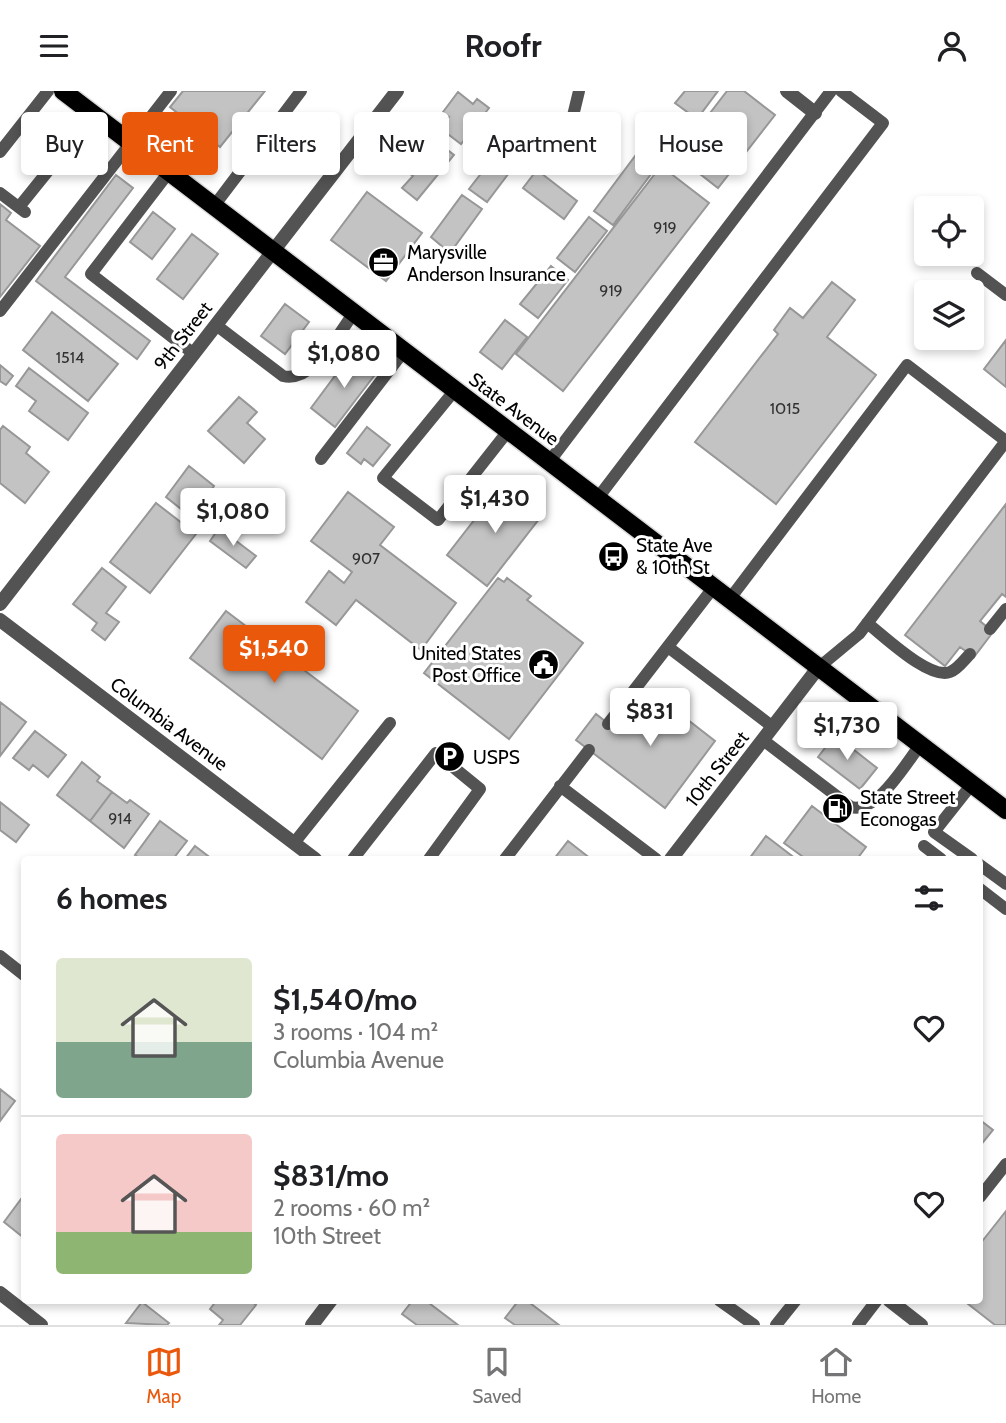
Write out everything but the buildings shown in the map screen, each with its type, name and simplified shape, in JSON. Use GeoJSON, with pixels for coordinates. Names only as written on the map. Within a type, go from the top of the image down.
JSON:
{"type":"FeatureCollection","features":[{"type":"Feature","properties":{"kind":"main road","name":"State Avenue"},"geometry":{"type":"LineString","coordinates":[[63,91],[91,112]]}},
{"type":"Feature","properties":{"kind":"main road","name":"State Avenue"},"geometry":{"type":"LineString","coordinates":[[108,125],[122,136]]}},
{"type":"Feature","properties":{"kind":"main road","name":"State Avenue"},"geometry":{"type":"LineString","coordinates":[[173,175],[1006,810]]}},
{"type":"Feature","properties":{"kind":"street","name":"9th Street"},"geometry":{"type":"LineString","coordinates":[[0,604],[397,91]]}},
{"type":"Feature","properties":{"kind":"street"},"geometry":{"type":"LineString","coordinates":[[787,91],[815,113]]}},
{"type":"Feature","properties":{"kind":"street","name":"Columbia Avenue"},"geometry":{"type":"LineString","coordinates":[[0,620],[311,856]]}},
{"type":"Feature","properties":{"kind":"street","name":"10th Street"},"geometry":{"type":"LineString","coordinates":[[673,856],[818,669]]}},
{"type":"Feature","properties":{"kind":"street"},"geometry":{"type":"LineString","coordinates":[[0,1293],[41,1325]]}},
{"type":"Feature","properties":{"kind":"street"},"geometry":{"type":"LineString","coordinates":[[312,1325],[328,1304]]}},
{"type":"Feature","properties":{"kind":"street"},"geometry":{"type":"LineString","coordinates":[[898,1304],[921,1325]]}},
{"type":"Feature","properties":{"kind":"lane"},"geometry":{"type":"LineString","coordinates":[[0,152],[48,91]]}},
{"type":"Feature","properties":{"kind":"lane"},"geometry":{"type":"LineString","coordinates":[[155,112],[171,91]]}},
{"type":"Feature","properties":{"kind":"lane"},"geometry":{"type":"LineString","coordinates":[[159,107],[179,91]]}},
{"type":"Feature","properties":{"kind":"lane"},"geometry":{"type":"LineString","coordinates":[[214,206],[301,91]]}},
{"type":"Feature","properties":{"kind":"lane"},"geometry":{"type":"LineString","coordinates":[[574,112],[579,91]]}},
{"type":"Feature","properties":{"kind":"lane"},"geometry":{"type":"LineString","coordinates":[[549,462],[831,91]]}},
{"type":"Feature","properties":{"kind":"lane"},"geometry":{"type":"LineString","coordinates":[[597,499],[883,123],[841,91]]}},
{"type":"Feature","properties":{"kind":"lane"},"geometry":{"type":"LineString","coordinates":[[0,311],[122,155]]}},
{"type":"Feature","properties":{"kind":"lane"},"geometry":{"type":"LineString","coordinates":[[0,193],[22,209],[48,175]]}},
{"type":"Feature","properties":{"kind":"lane"},"geometry":{"type":"LineString","coordinates":[[167,175],[91,274],[194,353]]}},
{"type":"Feature","properties":{"kind":"lane"},"geometry":{"type":"LineString","coordinates":[[977,273],[1006,295]]}},
{"type":"Feature","properties":{"kind":"lane"},"geometry":{"type":"LineString","coordinates":[[216,325],[283,376],[290,377],[311,369],[354,313]]}},
{"type":"Feature","properties":{"kind":"lane"},"geometry":{"type":"LineString","coordinates":[[321,459],[404,351]]}},
{"type":"Feature","properties":{"kind":"lane"},"geometry":{"type":"LineString","coordinates":[[729,600],[907,365],[1006,441],[867,623],[818,669]]}},
{"type":"Feature","properties":{"kind":"lane"},"geometry":{"type":"LineString","coordinates":[[455,390],[383,478],[438,520],[508,431]]}},
{"type":"Feature","properties":{"kind":"lane"},"geometry":{"type":"LineString","coordinates":[[608,724],[713,588]]}},
{"type":"Feature","properties":{"kind":"lane"},"geometry":{"type":"LineString","coordinates":[[990,629],[1006,609]]}},
{"type":"Feature","properties":{"kind":"lane"},"geometry":{"type":"LineString","coordinates":[[867,623],[917,663],[940,673],[948,673],[958,667],[970,653]]}},
{"type":"Feature","properties":{"kind":"lane"},"geometry":{"type":"LineString","coordinates":[[667,647],[773,727]]}},
{"type":"Feature","properties":{"kind":"lane"},"geometry":{"type":"LineString","coordinates":[[293,843],[390,723]]}},
{"type":"Feature","properties":{"kind":"lane"},"geometry":{"type":"LineString","coordinates":[[763,740],[851,807],[858,809],[874,803],[921,744]]}},
{"type":"Feature","properties":{"kind":"lane"},"geometry":{"type":"LineString","coordinates":[[507,856],[589,750]]}},
{"type":"Feature","properties":{"kind":"lane"},"geometry":{"type":"LineString","coordinates":[[355,856],[436,753],[481,789],[431,856]]}},
{"type":"Feature","properties":{"kind":"lane"},"geometry":{"type":"LineString","coordinates":[[968,856],[934,832],[972,784]]}},
{"type":"Feature","properties":{"kind":"lane"},"geometry":{"type":"LineString","coordinates":[[560,786],[652,856]]}},
{"type":"Feature","properties":{"kind":"lane"},"geometry":{"type":"LineString","coordinates":[[923,846],[937,856]]}},
{"type":"Feature","properties":{"kind":"lane"},"geometry":{"type":"LineString","coordinates":[[983,867],[1006,884]]}},
{"type":"Feature","properties":{"kind":"lane"},"geometry":{"type":"LineString","coordinates":[[983,891],[1006,909]]}},
{"type":"Feature","properties":{"kind":"lane"},"geometry":{"type":"LineString","coordinates":[[0,956],[21,973]]}},
{"type":"Feature","properties":{"kind":"lane"},"geometry":{"type":"LineString","coordinates":[[983,1193],[1006,1164]]}},
{"type":"Feature","properties":{"kind":"lane"},"geometry":{"type":"LineString","coordinates":[[725,1304],[754,1325]]}},
{"type":"Feature","properties":{"kind":"lane"},"geometry":{"type":"LineString","coordinates":[[776,1325],[793,1304]]}},
{"type":"Feature","properties":{"kind":"lane"},"geometry":{"type":"LineString","coordinates":[[858,1325],[874,1304]]}},
{"type":"Feature","properties":{"kind":"place","name":"Marysville Anderson Insurance"},"geometry":{"type":"Point","coordinates":[384,263]}},
{"type":"Feature","properties":{"kind":"place","name":"State Ave & 10th St"},"geometry":{"type":"Point","coordinates":[613,556]}},
{"type":"Feature","properties":{"kind":"place","name":"United States Post Office"},"geometry":{"type":"Point","coordinates":[544,664]}},
{"type":"Feature","properties":{"kind":"place","name":"USPS"},"geometry":{"type":"Point","coordinates":[450,757]}},
{"type":"Feature","properties":{"kind":"place","name":"State Street Econogas"},"geometry":{"type":"Point","coordinates":[837,808]}}]}
